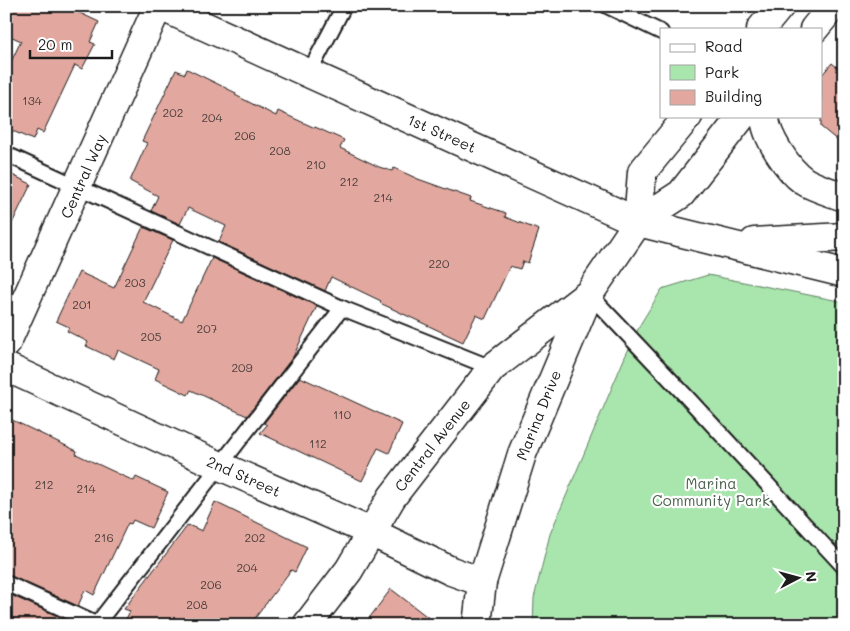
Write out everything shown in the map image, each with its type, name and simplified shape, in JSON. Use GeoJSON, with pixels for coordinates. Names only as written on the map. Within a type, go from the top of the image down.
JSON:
{"type":"FeatureCollection","features":[{"type":"Feature","properties":{"kind":"street","name":"1st Street"},"geometry":{"type":"LineString","coordinates":[[159,6],[638,222],[730,243],[844,273]]}},
{"type":"Feature","properties":{"kind":"street","name":"Central Way"},"geometry":{"type":"LineString","coordinates":[[6,344],[159,6]]}},
{"type":"Feature","properties":{"kind":"street"},"geometry":{"type":"LineString","coordinates":[[762,28],[780,6]]}},
{"type":"Feature","properties":{"kind":"street"},"geometry":{"type":"LineString","coordinates":[[815,28],[832,6]]}},
{"type":"Feature","properties":{"kind":"street"},"geometry":{"type":"LineString","coordinates":[[638,222],[642,172],[686,118]]}},
{"type":"Feature","properties":{"kind":"street","name":"Marina Drive"},"geometry":{"type":"LineString","coordinates":[[477,625],[482,582],[522,454],[588,294],[638,222],[681,194],[740,118]]}},
{"type":"Feature","properties":{"kind":"street"},"geometry":{"type":"LineString","coordinates":[[765,118],[770,137],[782,158],[804,181],[844,198]]}},
{"type":"Feature","properties":{"kind":"street","name":"1st Street"},"geometry":{"type":"LineString","coordinates":[[730,243],[844,237]]}},
{"type":"Feature","properties":{"kind":"street","name":"Central Avenue"},"geometry":{"type":"LineString","coordinates":[[307,625],[349,570],[392,496],[492,368],[588,294]]}},
{"type":"Feature","properties":{"kind":"street","name":"2nd Street"},"geometry":{"type":"LineString","coordinates":[[6,366],[220,466],[371,532],[451,572],[482,582]]}},
{"type":"Feature","properties":{"kind":"lane"},"geometry":{"type":"LineString","coordinates":[[309,73],[344,6]]}},
{"type":"Feature","properties":{"kind":"lane"},"geometry":{"type":"LineString","coordinates":[[607,6],[660,32]]}},
{"type":"Feature","properties":{"kind":"lane"},"geometry":{"type":"LineString","coordinates":[[6,154],[342,308],[492,368]]}},
{"type":"Feature","properties":{"kind":"lane"},"geometry":{"type":"LineString","coordinates":[[588,294],[684,394],[844,567]]}},
{"type":"Feature","properties":{"kind":"lane"},"geometry":{"type":"LineString","coordinates":[[6,583],[96,624],[342,308]]}},
{"type":"Feature","properties":{"kind":"green space","name":"Marina Community Park"},"geometry":{"type":"Polygon","coordinates":[[[708,275],[844,302],[844,625],[533,625],[534,598],[550,534],[641,323],[662,289],[708,275]]]}},
{"type":"Feature","properties":{"kind":"building"},"geometry":{"type":"Polygon","coordinates":[[[6,6],[65,6],[99,22],[90,42],[95,44],[82,69],[75,65],[43,133],[37,130],[33,140],[6,128],[6,72],[21,41],[6,34],[6,6]]]}},
{"type":"Feature","properties":{"kind":"building"},"geometry":{"type":"Polygon","coordinates":[[[832,63],[844,73],[844,146],[821,127],[822,75],[832,63]]]}},
{"type":"Feature","properties":{"kind":"building"},"geometry":{"type":"Polygon","coordinates":[[[187,69],[236,93],[235,95],[276,116],[278,111],[344,140],[340,148],[379,167],[392,171],[394,168],[418,179],[471,198],[470,201],[506,213],[505,217],[539,230],[528,263],[523,261],[520,269],[510,266],[485,319],[476,315],[463,342],[380,303],[381,301],[331,277],[325,291],[219,242],[226,226],[188,208],[180,224],[151,211],[158,196],[130,181],[147,143],[142,141],[176,70],[185,74],[187,69]]]}},
{"type":"Feature","properties":{"kind":"building"},"geometry":{"type":"Polygon","coordinates":[[[6,172],[31,184],[6,236],[6,172]]]}},
{"type":"Feature","properties":{"kind":"building"},"geometry":{"type":"Polygon","coordinates":[[[143,227],[173,240],[143,302],[182,321],[212,258],[317,306],[293,357],[247,416],[191,390],[188,395],[155,379],[159,369],[118,350],[114,359],[86,346],[88,342],[67,331],[69,327],[56,321],[79,272],[114,288],[143,227]]]}},
{"type":"Feature","properties":{"kind":"building"},"geometry":{"type":"Polygon","coordinates":[[[300,377],[402,424],[389,453],[378,448],[362,481],[260,433],[267,425],[264,423],[300,377]]]}},
{"type":"Feature","properties":{"kind":"building"},"geometry":{"type":"Polygon","coordinates":[[[6,417],[77,451],[76,454],[134,481],[136,477],[168,492],[151,528],[133,520],[131,524],[128,523],[94,595],[85,590],[78,606],[6,574],[6,417]]]}},
{"type":"Feature","properties":{"kind":"building"},"geometry":{"type":"Polygon","coordinates":[[[215,502],[307,547],[295,572],[291,570],[250,625],[123,625],[130,611],[124,609],[188,525],[202,531],[215,502]]]}},
{"type":"Feature","properties":{"kind":"building"},"geometry":{"type":"Polygon","coordinates":[[[391,589],[438,625],[364,625],[391,589]]]}},
{"type":"Feature","properties":{"kind":"building"},"geometry":{"type":"Polygon","coordinates":[[[6,593],[71,622],[70,625],[6,625],[6,593]]]}}]}
